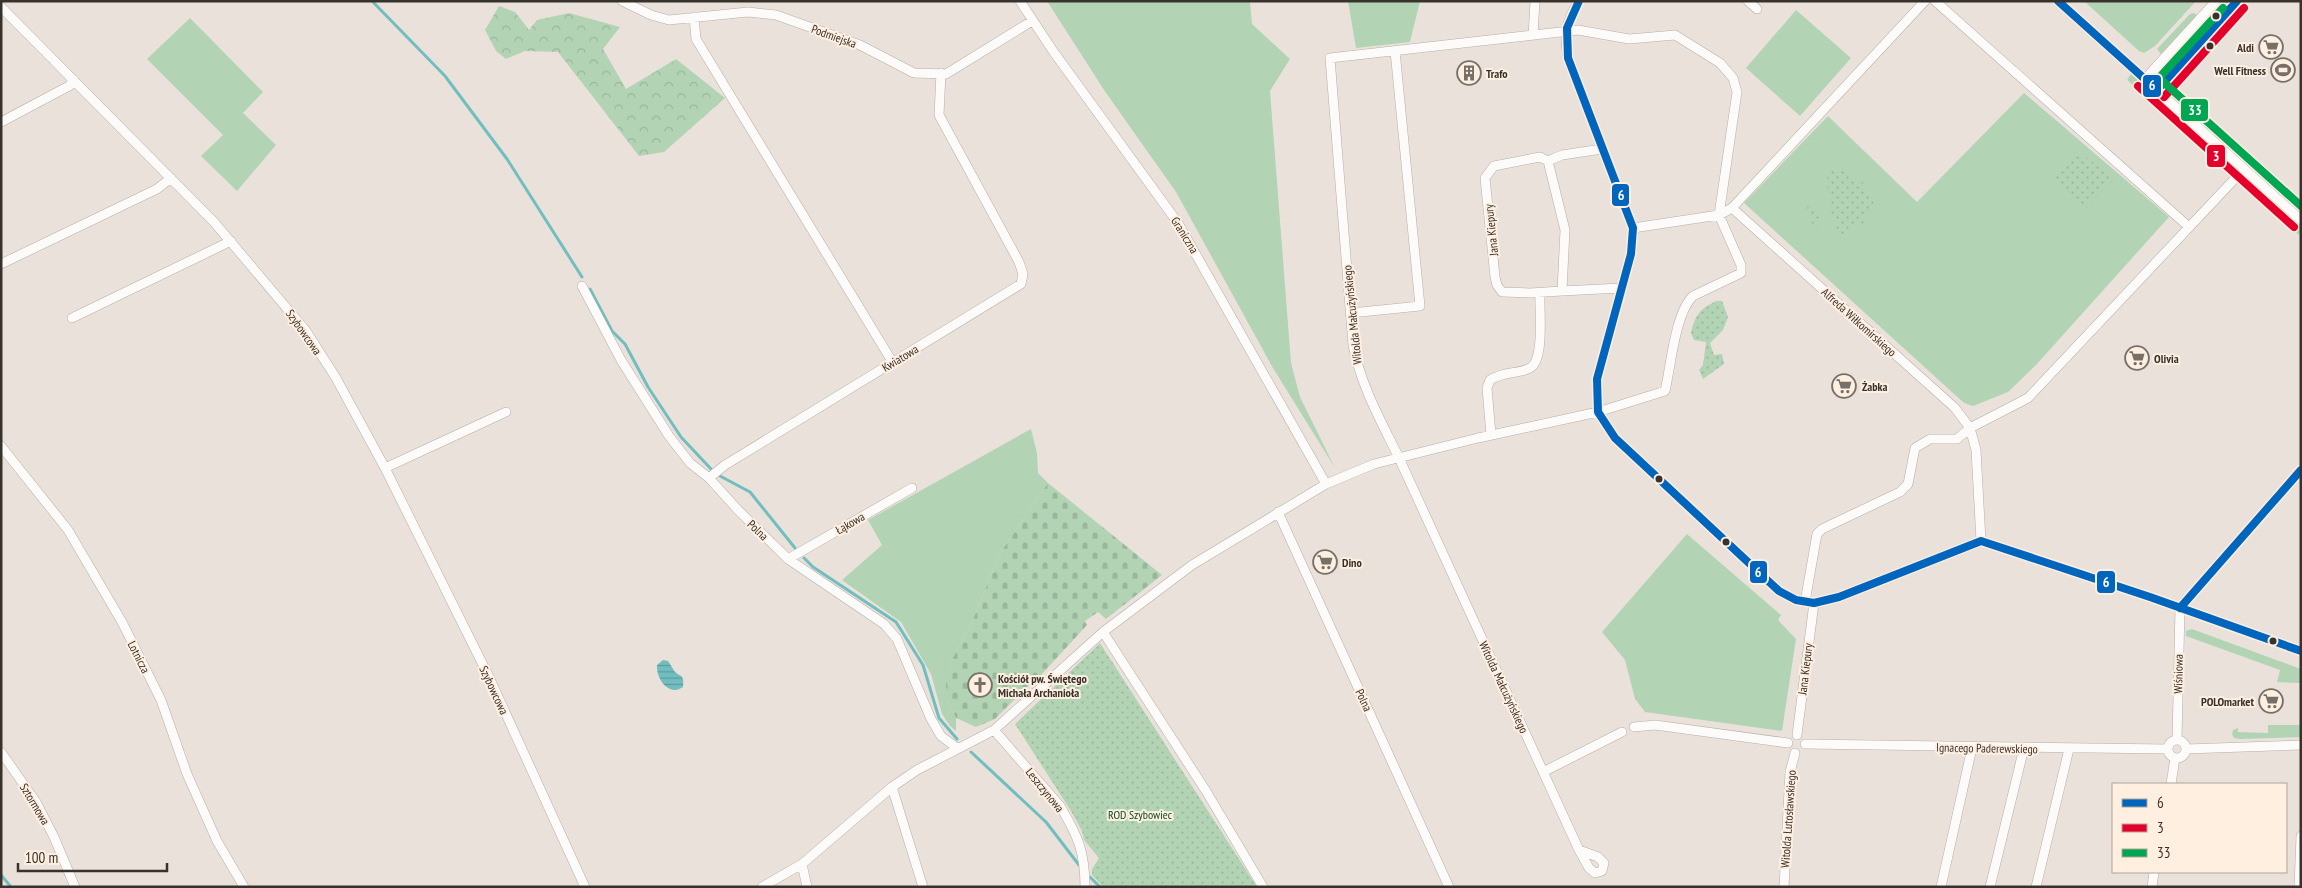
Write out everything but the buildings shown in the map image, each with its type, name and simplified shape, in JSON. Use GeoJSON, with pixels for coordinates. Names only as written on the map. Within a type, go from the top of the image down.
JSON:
{"type":"FeatureCollection","features":[{"type":"Feature","properties":{"kind":"street","name":"Podmiejska"},"geometry":{"type":"LineString","coordinates":[[622,1],[651,15],[669,20],[748,12],[776,15],[860,45],[914,72],[946,74],[1032,21]]}},
{"type":"Feature","properties":{"kind":"street","name":"Graniczna"},"geometry":{"type":"LineString","coordinates":[[1020,1],[1032,21],[1178,223],[1326,484]]}},
{"type":"Feature","properties":{"kind":"street"},"geometry":{"type":"LineString","coordinates":[[1533,35],[1535,1]]}},
{"type":"Feature","properties":{"kind":"street"},"geometry":{"type":"LineString","coordinates":[[1579,1],[1570,15],[1566,31],[1568,58],[1633,228],[1631,254],[1597,379],[1598,412],[1614,438],[1772,585],[1796,600],[1810,603],[1839,597],[1981,541],[2301,651]]}},
{"type":"Feature","properties":{"kind":"street"},"geometry":{"type":"LineString","coordinates":[[1748,1],[1757,9]]}},
{"type":"Feature","properties":{"kind":"street"},"geometry":{"type":"LineString","coordinates":[[1633,228],[1719,215],[1732,208],[1925,1]]}},
{"type":"Feature","properties":{"kind":"street"},"geometry":{"type":"LineString","coordinates":[[1935,1],[2189,227]]}},
{"type":"Feature","properties":{"kind":"street"},"geometry":{"type":"LineString","coordinates":[[2058,1],[2301,220]]}},
{"type":"Feature","properties":{"kind":"street"},"geometry":{"type":"LineString","coordinates":[[2145,79],[2216,1]]}},
{"type":"Feature","properties":{"kind":"street"},"geometry":{"type":"LineString","coordinates":[[2157,90],[2237,1]]}},
{"type":"Feature","properties":{"kind":"street","name":"Szybowcowa"},"geometry":{"type":"LineString","coordinates":[[1,7],[171,178],[230,241],[306,331],[336,378],[385,468],[512,726],[585,887]]}},
{"type":"Feature","properties":{"kind":"street"},"geometry":{"type":"LineString","coordinates":[[694,17],[696,40],[893,362]]}},
{"type":"Feature","properties":{"kind":"street","name":"Witolda Małcużyńskiego"},"geometry":{"type":"LineString","coordinates":[[1579,850],[1399,458],[1367,394],[1358,369],[1351,313],[1330,58],[1578,30],[1629,39],[1675,35],[1720,63],[1733,78],[1737,92],[1719,215]]}},
{"type":"Feature","properties":{"kind":"street"},"geometry":{"type":"LineString","coordinates":[[1351,313],[1420,306],[1395,51]]}},
{"type":"Feature","properties":{"kind":"street","name":"Kwiatowa"},"geometry":{"type":"LineString","coordinates":[[709,478],[725,465],[1021,284],[1023,274],[1018,262],[939,115],[941,73]]}},
{"type":"Feature","properties":{"kind":"street"},"geometry":{"type":"LineString","coordinates":[[1,122],[70,86],[74,80]]}},
{"type":"Feature","properties":{"kind":"street"},"geometry":{"type":"LineString","coordinates":[[1562,291],[1565,230],[1548,161],[1562,155],[1602,149]]}},
{"type":"Feature","properties":{"kind":"street","name":"Jana Kiepury"},"geometry":{"type":"LineString","coordinates":[[1548,161],[1540,157],[1494,166],[1485,178],[1497,285],[1502,292],[1540,293],[1621,288]]}},
{"type":"Feature","properties":{"kind":"street"},"geometry":{"type":"LineString","coordinates":[[1981,541],[1976,450],[1970,428],[2028,398],[2244,169]]}},
{"type":"Feature","properties":{"kind":"street"},"geometry":{"type":"LineString","coordinates":[[1,264],[157,189],[171,178]]}},
{"type":"Feature","properties":{"kind":"street","name":"Alfreda Wiłkomirskiego"},"geometry":{"type":"LineString","coordinates":[[1732,208],[1954,408],[1970,428]]}},
{"type":"Feature","properties":{"kind":"street"},"geometry":{"type":"LineString","coordinates":[[762,887],[802,864],[892,788],[957,748],[994,730],[1103,632],[1192,565],[1326,484],[1374,464],[1491,435],[1598,412],[1665,391],[1680,320],[1687,302],[1693,296],[1741,273],[1741,265],[1719,215]]}},
{"type":"Feature","properties":{"kind":"street"},"geometry":{"type":"LineString","coordinates":[[72,318],[230,241]]}},
{"type":"Feature","properties":{"kind":"street","name":"Polna"},"geometry":{"type":"LineString","coordinates":[[582,286],[621,360],[669,436],[690,463],[709,478],[738,510],[788,559],[884,624],[898,639],[941,736],[957,748]]}},
{"type":"Feature","properties":{"kind":"street"},"geometry":{"type":"LineString","coordinates":[[1491,435],[1488,388],[1490,380],[1500,373],[1530,368],[1539,357],[1540,293]]}},
{"type":"Feature","properties":{"kind":"street"},"geometry":{"type":"LineString","coordinates":[[385,468],[506,412]]}},
{"type":"Feature","properties":{"kind":"street","name":"Jana Kiepury"},"geometry":{"type":"LineString","coordinates":[[1797,735],[1817,534],[1822,529],[1900,492],[1908,484],[1915,448],[1924,441],[1930,439],[1957,440],[1970,428]]}},
{"type":"Feature","properties":{"kind":"street","name":"Lotnicza"},"geometry":{"type":"LineString","coordinates":[[1,446],[68,530],[122,622],[161,700],[187,774],[217,841],[244,887]]}},
{"type":"Feature","properties":{"kind":"street"},"geometry":{"type":"LineString","coordinates":[[2180,608],[2301,470]]}},
{"type":"Feature","properties":{"kind":"street","name":"Łąkowa"},"geometry":{"type":"LineString","coordinates":[[788,559],[912,488]]}},
{"type":"Feature","properties":{"kind":"street","name":"Polna"},"geometry":{"type":"LineString","coordinates":[[1278,512],[1449,887]]}},
{"type":"Feature","properties":{"kind":"street","name":"Wiśniowa"},"geometry":{"type":"LineString","coordinates":[[2177,740],[2180,608]]}},
{"type":"Feature","properties":{"kind":"street"},"geometry":{"type":"LineString","coordinates":[[1103,632],[1206,791],[1263,887]]}},
{"type":"Feature","properties":{"kind":"street"},"geometry":{"type":"LineString","coordinates":[[1634,727],[1655,725],[1788,743]]}},
{"type":"Feature","properties":{"kind":"street","name":"Leszczynowa"},"geometry":{"type":"LineString","coordinates":[[994,730],[1060,806],[1078,840],[1085,861],[1085,887]]}},
{"type":"Feature","properties":{"kind":"street"},"geometry":{"type":"LineString","coordinates":[[1543,772],[1622,732]]}},
{"type":"Feature","properties":{"kind":"street"},"geometry":{"type":"LineString","coordinates":[[1797,735],[1803,738],[1805,744],[1801,752],[1796,753],[1789,748],[1788,743],[1792,736],[1797,735]]}},
{"type":"Feature","properties":{"kind":"street"},"geometry":{"type":"LineString","coordinates":[[2175,758],[2170,755],[2168,749],[2171,742],[2177,740],[2183,743],[2186,750]]}},
{"type":"Feature","properties":{"kind":"street","name":"Ignacego Paderewskiego"},"geometry":{"type":"LineString","coordinates":[[1805,744],[1972,748],[2168,749]]}},
{"type":"Feature","properties":{"kind":"street"},"geometry":{"type":"LineString","coordinates":[[2186,750],[2301,745]]}},
{"type":"Feature","properties":{"kind":"street"},"geometry":{"type":"LineString","coordinates":[[1941,887],[1972,748]]}},
{"type":"Feature","properties":{"kind":"street"},"geometry":{"type":"LineString","coordinates":[[1990,887],[2024,748]]}},
{"type":"Feature","properties":{"kind":"street"},"geometry":{"type":"LineString","coordinates":[[2036,887],[2069,749]]}},
{"type":"Feature","properties":{"kind":"street"},"geometry":{"type":"LineString","coordinates":[[2175,758],[2183,755],[2186,750]]}},
{"type":"Feature","properties":{"kind":"street","name":"Sztormowa"},"geometry":{"type":"LineString","coordinates":[[1,752],[36,802],[54,837],[75,887]]}},
{"type":"Feature","properties":{"kind":"street","name":"Witolda Lutosławskiego"},"geometry":{"type":"LineString","coordinates":[[1784,887],[1790,772],[1796,753]]}},
{"type":"Feature","properties":{"kind":"street"},"geometry":{"type":"LineString","coordinates":[[2171,783],[2175,758]]}},
{"type":"Feature","properties":{"kind":"street"},"geometry":{"type":"LineString","coordinates":[[892,788],[923,887]]}},
{"type":"Feature","properties":{"kind":"street"},"geometry":{"type":"LineString","coordinates":[[2299,887],[2301,836]]}},
{"type":"Feature","properties":{"kind":"street"},"geometry":{"type":"LineString","coordinates":[[802,864],[807,887]]}},
{"type":"Feature","properties":{"kind":"street"},"geometry":{"type":"LineString","coordinates":[[2152,887],[2154,873]]}},
{"type":"Feature","properties":{"kind":"green space"},"geometry":{"type":"Polygon","coordinates":[[[1047,1],[1250,1],[1252,24],[1290,59],[1270,91],[1291,363],[1300,397],[1335,468],[1273,368],[1176,192],[1104,90],[1047,1]]]}},
{"type":"Feature","properties":{"kind":"green space"},"geometry":{"type":"Polygon","coordinates":[[[1348,1],[1420,1],[1410,42],[1356,48],[1348,1]]]}},
{"type":"Feature","properties":{"kind":"green space"},"geometry":{"type":"Polygon","coordinates":[[[2084,1],[2196,1],[2155,46],[2144,53],[2139,51],[2084,1]]]}},
{"type":"Feature","properties":{"kind":"green space"},"geometry":{"type":"Polygon","coordinates":[[[2224,1],[2229,1],[2172,66],[2168,62],[2224,1]]]}},
{"type":"Feature","properties":{"kind":"green space"},"geometry":{"type":"Polygon","coordinates":[[[499,6],[515,12],[529,30],[537,20],[569,13],[620,27],[603,49],[626,89],[676,59],[725,98],[664,152],[639,156],[558,52],[525,51],[506,59],[496,51],[485,30],[499,6]]]}},
{"type":"Feature","properties":{"kind":"green space"},"geometry":{"type":"Polygon","coordinates":[[[1796,10],[1851,58],[1800,116],[1746,68],[1796,10]]]}},
{"type":"Feature","properties":{"kind":"green space"},"geometry":{"type":"Polygon","coordinates":[[[2194,13],[2197,15],[2161,54],[2157,49],[2190,14],[2194,13]]]}},
{"type":"Feature","properties":{"kind":"green space"},"geometry":{"type":"Polygon","coordinates":[[[190,18],[263,92],[243,113],[276,145],[237,191],[201,156],[223,135],[147,59],[190,18]]]}},
{"type":"Feature","properties":{"kind":"green space"},"geometry":{"type":"Polygon","coordinates":[[[2131,74],[2166,105],[2162,110],[2127,80],[2131,74]]]}},
{"type":"Feature","properties":{"kind":"green space"},"geometry":{"type":"Polygon","coordinates":[[[2024,93],[2169,217],[2036,365],[2008,392],[1973,406],[1964,403],[1744,203],[1828,116],[1917,202],[2024,93]]]}},
{"type":"Feature","properties":{"kind":"green space"},"geometry":{"type":"Polygon","coordinates":[[[2171,110],[2233,166],[2232,176],[2167,116],[2171,110]]]}},
{"type":"Feature","properties":{"kind":"green space"},"geometry":{"type":"Polygon","coordinates":[[[2077,149],[2114,180],[2086,208],[2053,177],[2077,149]]]}},
{"type":"Feature","properties":{"kind":"green space"},"geometry":{"type":"Polygon","coordinates":[[[1843,171],[1850,179],[1865,183],[1866,192],[1874,203],[1872,210],[1864,216],[1866,221],[1858,226],[1850,226],[1845,234],[1838,237],[1834,231],[1837,225],[1827,203],[1831,198],[1827,179],[1829,172],[1843,171]]]}},
{"type":"Feature","properties":{"kind":"green space"},"geometry":{"type":"Polygon","coordinates":[[[2275,203],[2301,227],[2299,235],[2270,209],[2275,203]]]}},
{"type":"Feature","properties":{"kind":"green space"},"geometry":{"type":"Polygon","coordinates":[[[1808,206],[1813,206],[1817,209],[1821,220],[1817,227],[1813,226],[1806,210],[1808,206]]]}},
{"type":"Feature","properties":{"kind":"green space"},"geometry":{"type":"Polygon","coordinates":[[[1716,301],[1722,301],[1728,317],[1723,330],[1710,343],[1714,355],[1722,354],[1724,364],[1703,379],[1699,370],[1703,365],[1706,342],[1694,340],[1691,333],[1699,313],[1716,301]]]}},
{"type":"Feature","properties":{"kind":"green space"},"geometry":{"type":"Polygon","coordinates":[[[1031,429],[1037,453],[1038,473],[1048,483],[999,555],[970,627],[950,663],[947,699],[956,718],[956,731],[942,714],[931,674],[901,622],[842,580],[882,545],[868,520],[1031,429]]]}},
{"type":"Feature","properties":{"kind":"green space"},"geometry":{"type":"Polygon","coordinates":[[[1048,483],[1162,575],[1106,619],[1098,612],[1085,621],[1087,625],[1032,685],[1029,685],[995,719],[976,727],[956,718],[947,699],[946,684],[950,663],[970,627],[999,555],[1048,483]]]}},
{"type":"Feature","properties":{"kind":"green space"},"geometry":{"type":"Polygon","coordinates":[[[1687,534],[1781,615],[1778,620],[1796,639],[1782,731],[1645,712],[1635,699],[1625,660],[1602,632],[1687,534]]]}},
{"type":"Feature","properties":{"kind":"green space"},"geometry":{"type":"Polygon","coordinates":[[[2192,629],[2301,669],[2301,683],[2277,682],[2280,670],[2186,636],[2186,631],[2192,629]]]}},
{"type":"Feature","properties":{"kind":"green space","name":"ROD Szybowiec"},"geometry":{"type":"Polygon","coordinates":[[[1100,643],[1257,887],[1103,887],[1092,875],[1092,869],[1099,858],[1084,840],[1082,831],[1071,811],[1015,724],[1100,643]]]}},
{"type":"Feature","properties":{"kind":"green space"},"geometry":{"type":"Polygon","coordinates":[[[2268,725],[2301,725],[2301,737],[2240,739],[2234,738],[2232,734],[2233,730],[2238,728],[2238,732],[2268,733],[2268,725]]]}},
{"type":"Feature","properties":{"kind":"water"},"geometry":{"type":"Polygon","coordinates":[[[663,660],[668,661],[675,672],[682,677],[683,687],[673,690],[661,681],[657,665],[663,660]]]}},
{"type":"Feature","properties":{"kind":"waterway"},"geometry":{"type":"LineString","coordinates":[[372,1],[445,76],[507,159],[582,277]]}},
{"type":"Feature","properties":{"kind":"waterway"},"geometry":{"type":"LineString","coordinates":[[590,289],[612,331],[625,344],[648,387],[681,437],[711,469]]}},
{"type":"Feature","properties":{"kind":"waterway"},"geometry":{"type":"LineString","coordinates":[[720,476],[750,492],[795,548]]}},
{"type":"Feature","properties":{"kind":"waterway"},"geometry":{"type":"LineString","coordinates":[[804,558],[813,567],[896,622],[923,665],[939,718],[957,739]]}},
{"type":"Feature","properties":{"kind":"waterway"},"geometry":{"type":"LineString","coordinates":[[971,752],[1046,822],[1079,865]]}},
{"type":"Feature","properties":{"kind":"waterway"},"geometry":{"type":"LineString","coordinates":[[1,875],[11,887]]}},
{"type":"Feature","properties":{"kind":"waterway"},"geometry":{"type":"LineString","coordinates":[[1090,877],[1100,887]]}},
{"type":"Feature","properties":{"kind":"transit line","name":"6"},"geometry":{"type":"LineString","coordinates":[[1579,1],[1567,28],[1568,58],[1633,228],[1631,254],[1597,379],[1598,412],[1615,438],[1779,591],[1796,600],[1814,603],[1839,597],[1981,541],[2150,597],[2301,651]]}},
{"type":"Feature","properties":{"kind":"transit line","name":"6"},"geometry":{"type":"LineString","coordinates":[[2058,1],[2157,90],[2237,1]]}},
{"type":"Feature","properties":{"kind":"transit line","name":"33"},"geometry":{"type":"LineString","coordinates":[[2223,8],[2159,78],[2301,206]]}},
{"type":"Feature","properties":{"kind":"transit line","name":"3"},"geometry":{"type":"LineString","coordinates":[[2164,97],[2244,8]]}},
{"type":"Feature","properties":{"kind":"transit line","name":"3"},"geometry":{"type":"LineString","coordinates":[[2138,86],[2294,227]]}},
{"type":"Feature","properties":{"kind":"transit line","name":"6"},"geometry":{"type":"LineString","coordinates":[[2180,608],[2301,470]]}},
{"type":"Feature","properties":{"kind":"place","name":"Aldi"},"geometry":{"type":"Point","coordinates":[2271,47]}},
{"type":"Feature","properties":{"kind":"place","name":"Well Fitness"},"geometry":{"type":"Point","coordinates":[2283,70]}},
{"type":"Feature","properties":{"kind":"place","name":"Trafo"},"geometry":{"type":"Point","coordinates":[1469,73]}},
{"type":"Feature","properties":{"kind":"place","name":"Olivia"},"geometry":{"type":"Point","coordinates":[2137,358]}},
{"type":"Feature","properties":{"kind":"place","name":"Żabka"},"geometry":{"type":"Point","coordinates":[1844,386]}},
{"type":"Feature","properties":{"kind":"place","name":"Dino"},"geometry":{"type":"Point","coordinates":[1325,562]}},
{"type":"Feature","properties":{"kind":"place","name":"Kościół pw. Świętego Michała Archanioła"},"geometry":{"type":"Point","coordinates":[980,685]}},
{"type":"Feature","properties":{"kind":"place","name":"POLOmarket"},"geometry":{"type":"Point","coordinates":[2271,701]}}]}
